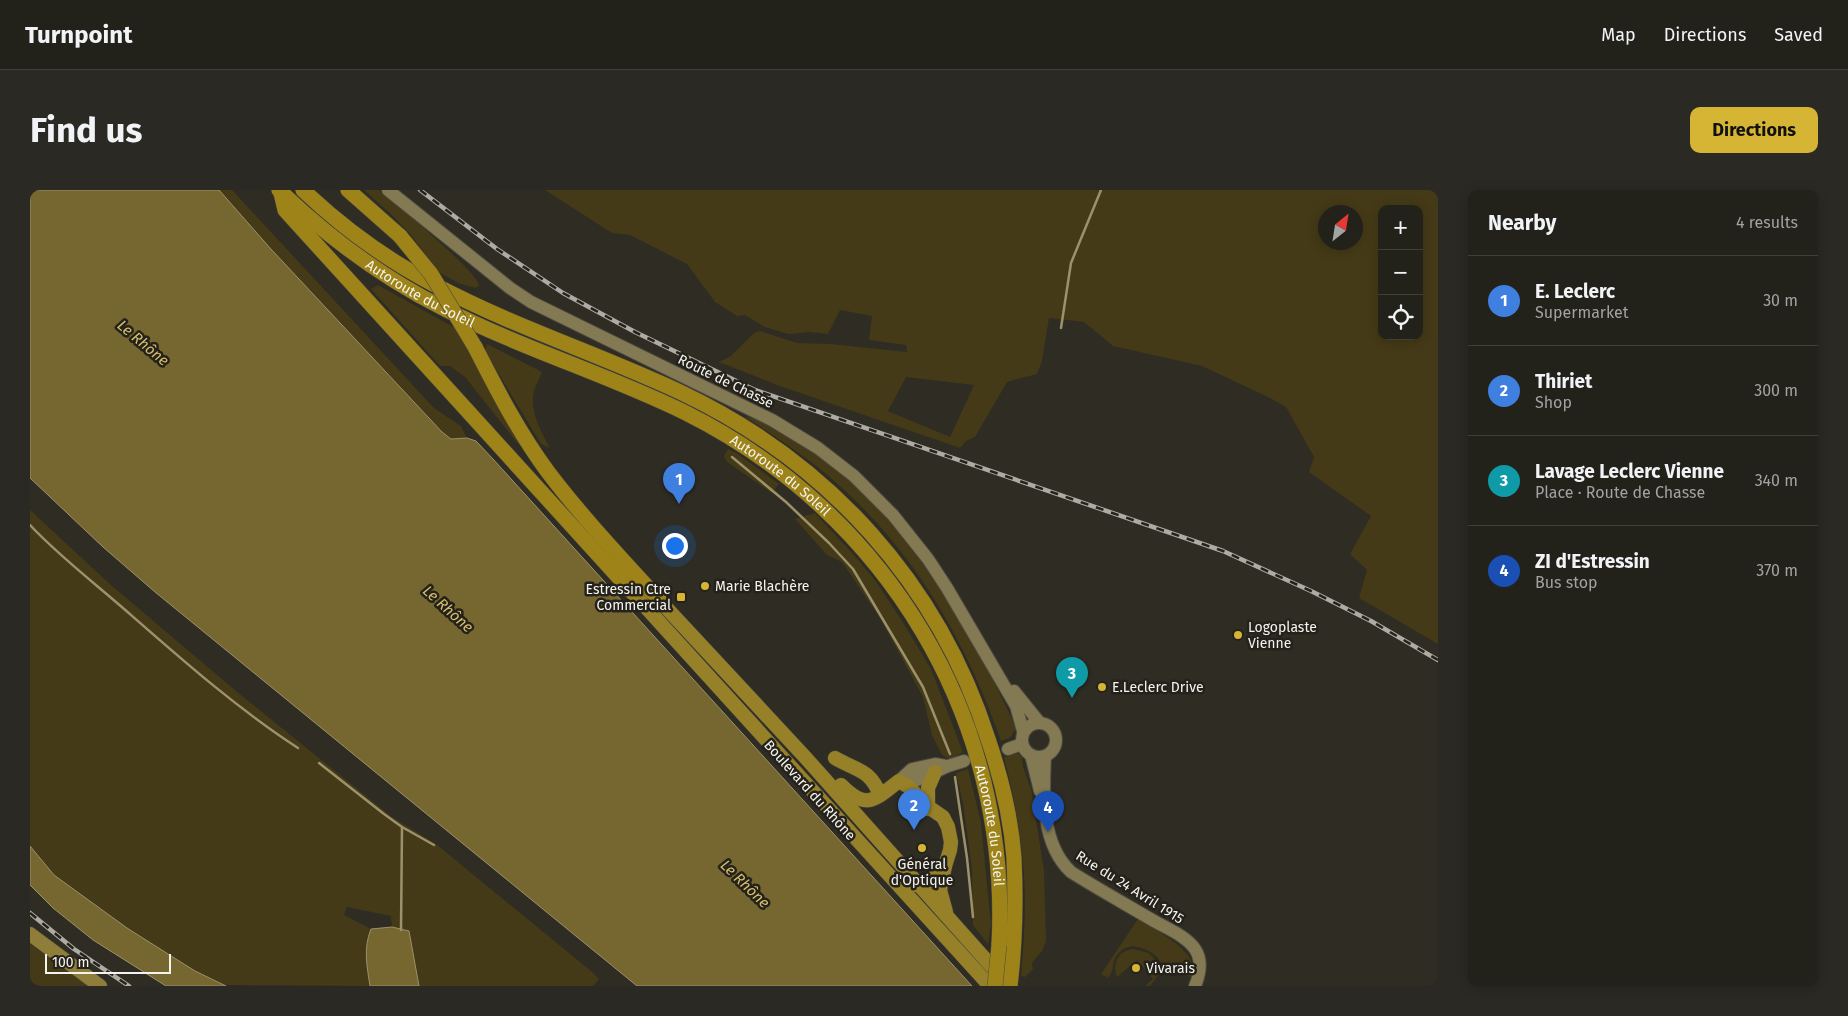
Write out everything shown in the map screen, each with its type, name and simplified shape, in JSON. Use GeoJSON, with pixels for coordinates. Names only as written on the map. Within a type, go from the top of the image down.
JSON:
{"type":"FeatureCollection","features":[{"type":"Feature","properties":{"kind":"highway","name":"Autoroute du Soleil"},"geometry":{"type":"LineString","coordinates":[[303,190],[370,245],[432,284],[481,308],[645,376],[734,420],[807,472],[864,525],[902,570],[933,616],[965,676],[982,720],[999,776],[1014,857],[1013,958],[1009,986]]}},
{"type":"Feature","properties":{"kind":"highway"},"geometry":{"type":"LineString","coordinates":[[348,190],[400,236],[430,274],[475,347],[505,404],[548,471],[584,516],[660,601]]}},
{"type":"Feature","properties":{"kind":"highway","name":"Autoroute du Soleil"},"geometry":{"type":"LineString","coordinates":[[280,191],[319,226],[356,255],[423,298],[475,323],[687,413],[748,448],[813,498],[876,563],[919,624],[936,653],[954,691],[984,779],[994,826],[998,865],[999,945],[993,986]]}},
{"type":"Feature","properties":{"kind":"highway"},"geometry":{"type":"LineString","coordinates":[[280,191],[285,210],[632,592]]}},
{"type":"Feature","properties":{"kind":"highway","name":"Boulevard du Rhône"},"geometry":{"type":"LineString","coordinates":[[632,592],[993,986]]}},
{"type":"Feature","properties":{"kind":"highway","name":"Boulevard du Rhône"},"geometry":{"type":"LineString","coordinates":[[660,601],[805,757],[1009,986]]}},
{"type":"Feature","properties":{"kind":"highway"},"geometry":{"type":"LineString","coordinates":[[724,694],[794,758],[901,877],[911,885],[931,881],[945,866]]}},
{"type":"Feature","properties":{"kind":"highway"},"geometry":{"type":"LineString","coordinates":[[805,757],[819,764],[854,797],[862,801],[872,800],[880,796],[899,781],[909,787],[927,806],[943,817],[948,827],[951,842],[940,890],[948,917]]}},
{"type":"Feature","properties":{"kind":"highway"},"geometry":{"type":"LineString","coordinates":[[835,758],[860,770],[872,779],[880,796]]}},
{"type":"Feature","properties":{"kind":"highway"},"geometry":{"type":"LineString","coordinates":[[935,772],[928,788],[927,806],[928,811],[939,828],[941,848],[934,864],[923,877],[918,895],[921,902],[963,947],[993,986]]}},
{"type":"Feature","properties":{"kind":"main road","name":"Route de Chasse"},"geometry":{"type":"LineString","coordinates":[[388,190],[510,288],[531,302],[772,420],[835,460],[874,495],[906,529],[943,582],[1016,706],[1023,731]]}},
{"type":"Feature","properties":{"kind":"main road","name":"Route de Chasse"},"geometry":{"type":"LineString","coordinates":[[992,663],[1039,722]]}},
{"type":"Feature","properties":{"kind":"main road"},"geometry":{"type":"LineString","coordinates":[[1039,722],[1052,727],[1056,737],[1056,744],[1053,750],[1045,756],[1038,757],[1030,755],[1022,744],[1023,731],[1031,724],[1039,722]]}},
{"type":"Feature","properties":{"kind":"main road"},"geometry":{"type":"LineString","coordinates":[[1008,749],[1022,744]]}},
{"type":"Feature","properties":{"kind":"main road","name":"Rue du 24 Avril 1915"},"geometry":{"type":"LineString","coordinates":[[1030,755],[1045,810],[1051,841],[1064,866],[1083,880],[1183,938],[1194,948],[1198,956],[1199,974],[1195,986]]}},
{"type":"Feature","properties":{"kind":"main road","name":"Rue du 24 Avril 1915"},"geometry":{"type":"LineString","coordinates":[[1045,756],[1045,810]]}},
{"type":"Feature","properties":{"kind":"main road"},"geometry":{"type":"LineString","coordinates":[[899,781],[917,780],[948,766],[964,762]]}},
{"type":"Feature","properties":{"kind":"main road"},"geometry":{"type":"LineString","coordinates":[[899,781],[912,769],[935,764],[948,766]]}},
{"type":"Feature","properties":{"kind":"main road"},"geometry":{"type":"LineString","coordinates":[[30,934],[100,986]]}},
{"type":"Feature","properties":{"kind":"shaded area"},"geometry":{"type":"Polygon","coordinates":[[[219,190],[232,190],[434,408],[461,426],[467,438],[451,439],[442,432],[270,248],[219,190]]]}},
{"type":"Feature","properties":{"kind":"shaded area"},"geometry":{"type":"Polygon","coordinates":[[[364,190],[379,190],[464,265],[479,285],[476,288],[458,283],[439,272],[410,234],[364,190]]]}},
{"type":"Feature","properties":{"kind":"shaded area"},"geometry":{"type":"Polygon","coordinates":[[[545,190],[1438,190],[1438,644],[1359,598],[1367,570],[1350,554],[1371,516],[1309,472],[1314,457],[1286,407],[1268,397],[1202,366],[1113,346],[1084,322],[1049,318],[1042,361],[1037,374],[1007,382],[975,437],[966,441],[960,448],[777,385],[719,362],[731,356],[754,333],[760,331],[797,343],[831,344],[907,352],[906,345],[869,340],[872,316],[840,310],[828,334],[810,332],[788,334],[765,327],[745,315],[737,316],[715,302],[687,264],[630,235],[612,233],[545,190]],[[906,377],[888,411],[950,437],[974,385],[906,377]]]}},
{"type":"Feature","properties":{"kind":"shaded area"},"geometry":{"type":"Polygon","coordinates":[[[378,285],[457,329],[523,442],[519,445],[465,377],[450,366],[440,366],[371,289],[378,285]]]}},
{"type":"Feature","properties":{"kind":"shaded area"},"geometry":{"type":"Polygon","coordinates":[[[487,344],[542,372],[534,391],[533,406],[540,428],[550,448],[541,444],[485,351],[487,344]]]}},
{"type":"Feature","properties":{"kind":"shaded area"},"geometry":{"type":"Polygon","coordinates":[[[745,417],[760,419],[770,424],[839,472],[872,502],[902,535],[954,608],[976,648],[1016,728],[1010,738],[1001,741],[987,703],[952,630],[932,596],[884,531],[826,474],[797,451],[745,417]]]}},
{"type":"Feature","properties":{"kind":"shaded area"},"geometry":{"type":"Polygon","coordinates":[[[728,449],[738,454],[779,484],[772,493],[727,462],[724,456],[728,449]]]}},
{"type":"Feature","properties":{"kind":"shaded area"},"geometry":{"type":"Polygon","coordinates":[[[30,510],[111,585],[236,691],[392,817],[436,844],[599,979],[593,986],[419,986],[409,931],[392,927],[391,916],[347,907],[344,915],[371,929],[366,951],[370,986],[223,985],[195,971],[127,928],[54,875],[30,846],[30,510]]]}},
{"type":"Feature","properties":{"kind":"shaded area"},"geometry":{"type":"Polygon","coordinates":[[[815,513],[875,580],[904,624],[931,669],[963,752],[950,759],[942,755],[932,735],[923,697],[880,618],[842,562],[827,555],[795,519],[815,513]]]}},
{"type":"Feature","properties":{"kind":"shaded area"},"geometry":{"type":"Polygon","coordinates":[[[1018,753],[1022,758],[1023,767],[1031,789],[1044,870],[1046,941],[1042,951],[1032,963],[1033,969],[1025,977],[1021,976],[1025,906],[1023,864],[1016,810],[1004,757],[1018,753]]]}},
{"type":"Feature","properties":{"kind":"shaded area"},"geometry":{"type":"Polygon","coordinates":[[[968,769],[981,823],[991,925],[988,944],[973,925],[972,869],[963,803],[956,773],[968,769]]]}},
{"type":"Feature","properties":{"kind":"shaded area"},"geometry":{"type":"Polygon","coordinates":[[[1138,919],[1180,946],[1191,962],[1191,977],[1165,968],[1152,953],[1137,947],[1122,950],[1114,960],[1112,972],[1108,978],[1101,974],[1138,919]]]}},
{"type":"Feature","properties":{"kind":"shaded area"},"geometry":{"type":"Polygon","coordinates":[[[30,943],[89,986],[30,986],[30,943]]]}},
{"type":"Feature","properties":{"kind":"shaded area"},"geometry":{"type":"Polygon","coordinates":[[[1133,949],[1149,953],[1163,969],[1150,986],[1145,986],[1153,979],[1137,960],[1117,977],[1115,967],[1118,958],[1123,952],[1133,949]]]}},
{"type":"Feature","properties":{"kind":"water","name":"Le Rhône"},"geometry":{"type":"Polygon","coordinates":[[[30,190],[219,190],[270,248],[442,432],[451,439],[467,438],[476,441],[972,986],[637,986],[155,592],[103,547],[30,478],[30,190]]]}},
{"type":"Feature","properties":{"kind":"water"},"geometry":{"type":"Polygon","coordinates":[[[30,846],[54,875],[127,928],[195,971],[226,986],[166,986],[93,940],[53,908],[30,885],[30,846]]]}},
{"type":"Feature","properties":{"kind":"water"},"geometry":{"type":"Polygon","coordinates":[[[392,927],[409,931],[419,986],[370,986],[366,951],[371,929],[392,927]]]}},
{"type":"Feature","properties":{"kind":"waterway"},"geometry":{"type":"LineString","coordinates":[[1061,328],[1071,263],[1101,190]]}},
{"type":"Feature","properties":{"kind":"waterway"},"geometry":{"type":"LineString","coordinates":[[732,457],[786,502],[853,569],[923,687],[950,754]]}},
{"type":"Feature","properties":{"kind":"waterway"},"geometry":{"type":"LineString","coordinates":[[30,525],[64,557],[208,681],[252,716],[298,748]]}},
{"type":"Feature","properties":{"kind":"waterway"},"geometry":{"type":"LineString","coordinates":[[319,763],[402,827],[434,845]]}},
{"type":"Feature","properties":{"kind":"waterway"},"geometry":{"type":"LineString","coordinates":[[955,777],[967,858],[973,917]]}},
{"type":"Feature","properties":{"kind":"waterway"},"geometry":{"type":"LineString","coordinates":[[401,930],[402,827]]}},
{"type":"Feature","properties":{"kind":"railway"},"geometry":{"type":"LineString","coordinates":[[420,190],[497,249],[563,293],[635,332],[755,390],[1223,551],[1371,621],[1438,660]]}},
{"type":"Feature","properties":{"kind":"railway"},"geometry":{"type":"LineString","coordinates":[[30,913],[74,949],[129,986]]}},
{"type":"Feature","properties":{"kind":"place","name":"E. Leclerc"},"geometry":{"type":"Point","coordinates":[679,504]}},
{"type":"Feature","properties":{"kind":"place","name":"Marie Blachère"},"geometry":{"type":"Point","coordinates":[705,586]}},
{"type":"Feature","properties":{"kind":"place","name":"Estressin Ctre Commercial"},"geometry":{"type":"Point","coordinates":[681,597]}},
{"type":"Feature","properties":{"kind":"place","name":"Logoplaste Vienne"},"geometry":{"type":"Point","coordinates":[1238,635]}},
{"type":"Feature","properties":{"kind":"place","name":"E.Leclerc Drive"},"geometry":{"type":"Point","coordinates":[1102,687]}},
{"type":"Feature","properties":{"kind":"place","name":"Lavage Leclerc Vienne"},"geometry":{"type":"Point","coordinates":[1072,698]}},
{"type":"Feature","properties":{"kind":"place","name":"Thiriet"},"geometry":{"type":"Point","coordinates":[914,830]}},
{"type":"Feature","properties":{"kind":"place","name":"ZI d'Estressin"},"geometry":{"type":"Point","coordinates":[1048,832]}},
{"type":"Feature","properties":{"kind":"place","name":"Général d'Optique"},"geometry":{"type":"Point","coordinates":[922,848]}},
{"type":"Feature","properties":{"kind":"place","name":"Vivarais"},"geometry":{"type":"Point","coordinates":[1136,968]}}]}
